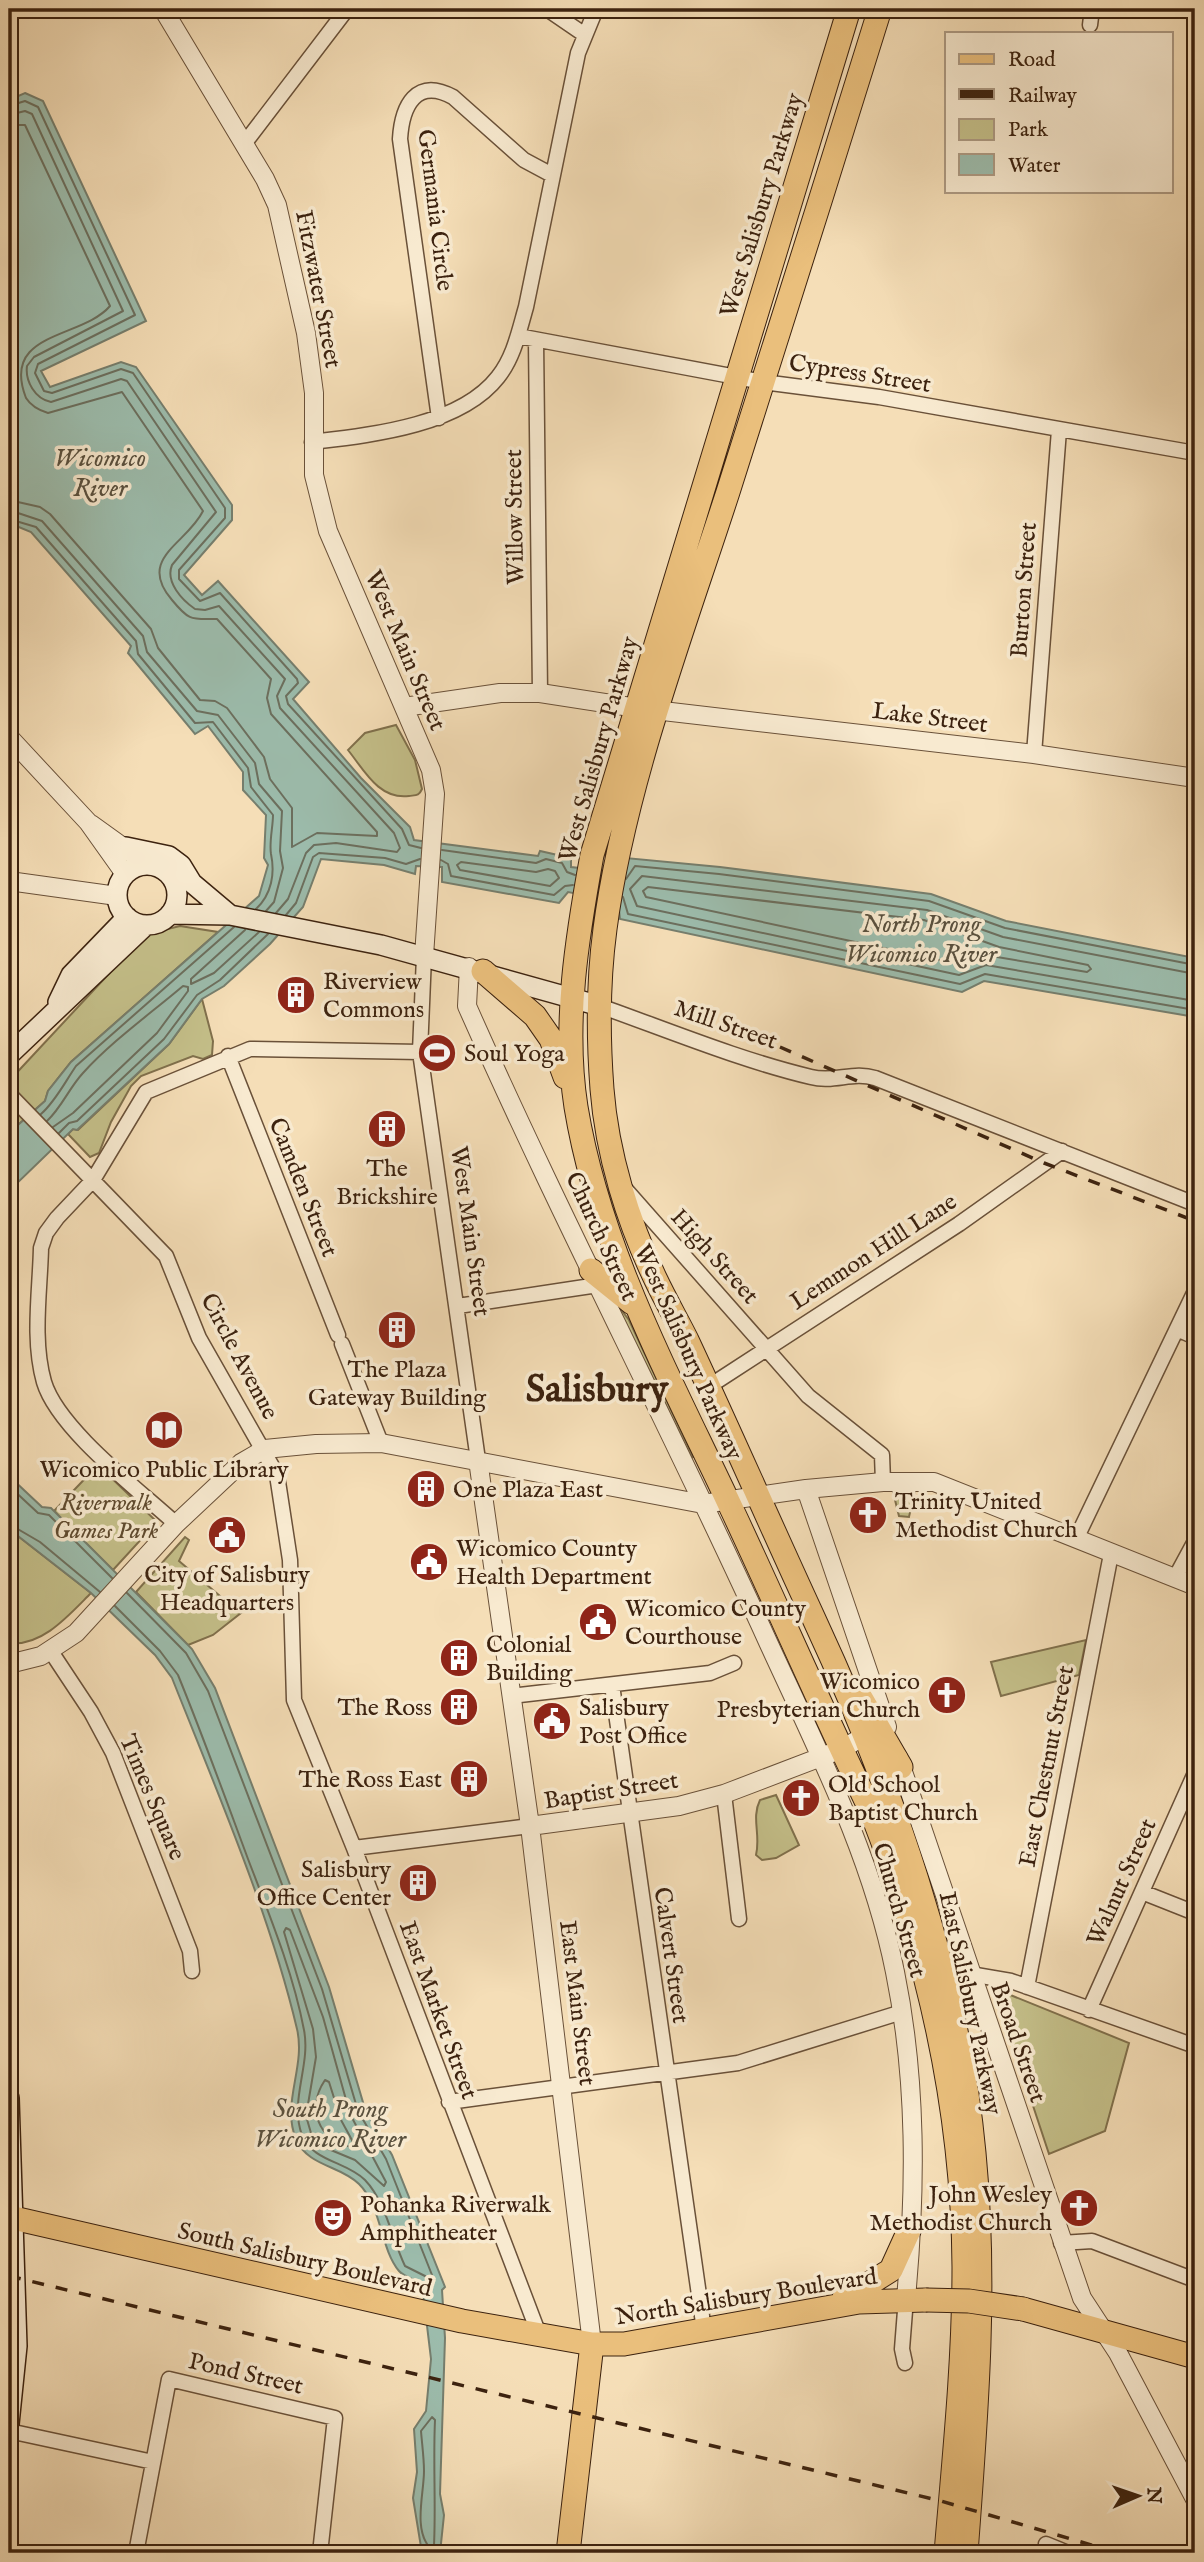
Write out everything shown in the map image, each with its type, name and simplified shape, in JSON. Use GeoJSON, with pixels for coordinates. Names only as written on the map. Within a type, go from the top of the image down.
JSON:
{"type":"FeatureCollection","features":[{"type":"Feature","properties":{"kind":"main road","name":"West Salisbury Parkway"},"geometry":{"type":"LineString","coordinates":[[756,1495],[654,1276],[619,1180],[610,1146],[602,1090],[600,1006],[604,935],[647,709],[736,376],[849,9]]}},
{"type":"Feature","properties":{"kind":"main road","name":"West Salisbury Parkway"},"geometry":{"type":"LineString","coordinates":[[727,1500],[635,1305],[588,1166],[576,1105],[571,1051],[580,920],[592,855],[763,382],[880,9]]}},
{"type":"Feature","properties":{"kind":"main road"},"geometry":{"type":"LineString","coordinates":[[126,847],[169,856],[181,865],[192,883],[232,916]]}},
{"type":"Feature","properties":{"kind":"main road"},"geometry":{"type":"LineString","coordinates":[[9,1055],[54,1010],[71,975],[137,921],[163,920],[170,914],[177,896],[171,877],[165,870],[148,864],[140,865],[125,874],[117,895],[137,921]]}},
{"type":"Feature","properties":{"kind":"main road","name":"Mill Street"},"geometry":{"type":"LineString","coordinates":[[171,877],[196,901],[232,916]]}},
{"type":"Feature","properties":{"kind":"main road","name":"Mill Street"},"geometry":{"type":"LineString","coordinates":[[170,914],[232,916],[424,956],[600,1006]]}},
{"type":"Feature","properties":{"kind":"main road"},"geometry":{"type":"LineString","coordinates":[[476,969],[535,1016],[551,1039],[576,1105]]}},
{"type":"Feature","properties":{"kind":"main road"},"geometry":{"type":"LineString","coordinates":[[595,1278],[635,1305]]}},
{"type":"Feature","properties":{"kind":"main road","name":"East Salisbury Parkway"},"geometry":{"type":"LineString","coordinates":[[756,1495],[818,1626],[897,1819],[934,1937],[964,2077],[974,2148],[979,2229],[980,2336],[966,2553]]}},
{"type":"Feature","properties":{"kind":"main road","name":"East Salisbury Parkway"},"geometry":{"type":"LineString","coordinates":[[727,1500],[895,1871],[937,2016],[958,2162],[964,2267],[962,2350],[946,2553]]}},
{"type":"Feature","properties":{"kind":"main road"},"geometry":{"type":"LineString","coordinates":[[818,1626],[890,1744],[901,1767]]}},
{"type":"Feature","properties":{"kind":"main road"},"geometry":{"type":"LineString","coordinates":[[9,2098],[13,2303],[17,2346],[9,2424]]}},
{"type":"Feature","properties":{"kind":"main road","name":"South Salisbury Boulevard"},"geometry":{"type":"LineString","coordinates":[[12,2218],[415,2311],[540,2337],[592,2344]]}},
{"type":"Feature","properties":{"kind":"main road"},"geometry":{"type":"LineString","coordinates":[[832,2306],[891,2270],[911,2226]]}},
{"type":"Feature","properties":{"kind":"main road","name":"North Salisbury Boulevard"},"geometry":{"type":"LineString","coordinates":[[592,2344],[624,2344],[832,2306],[916,2299],[969,2301],[1023,2309],[1195,2357]]}},
{"type":"Feature","properties":{"kind":"main road","name":"East Main Street"},"geometry":{"type":"LineString","coordinates":[[568,2553],[592,2344]]}},
{"type":"Feature","properties":{"kind":"street","name":"Fitzwater Street"},"geometry":{"type":"LineString","coordinates":[[163,9],[273,197],[286,236],[314,393],[312,442]]}},
{"type":"Feature","properties":{"kind":"street"},"geometry":{"type":"LineString","coordinates":[[244,144],[347,9]]}},
{"type":"Feature","properties":{"kind":"street"},"geometry":{"type":"LineString","coordinates":[[547,9],[585,35]]}},
{"type":"Feature","properties":{"kind":"street"},"geometry":{"type":"LineString","coordinates":[[312,442],[439,418],[480,396],[499,376],[518,336],[578,53],[596,9]]}},
{"type":"Feature","properties":{"kind":"street"},"geometry":{"type":"LineString","coordinates":[[1090,25],[1092,9]]}},
{"type":"Feature","properties":{"kind":"street","name":"Germania Circle"},"geometry":{"type":"LineString","coordinates":[[439,418],[400,139],[405,107],[418,95],[441,91],[453,97],[524,160],[552,176]]}},
{"type":"Feature","properties":{"kind":"street","name":"Cypress Street"},"geometry":{"type":"LineString","coordinates":[[518,336],[763,382],[879,397],[1195,453]]}},
{"type":"Feature","properties":{"kind":"street","name":"Willow Street"},"geometry":{"type":"LineString","coordinates":[[536,340],[540,693]]}},
{"type":"Feature","properties":{"kind":"street","name":"Burton Street"},"geometry":{"type":"LineString","coordinates":[[1034,754],[1059,430]]}},
{"type":"Feature","properties":{"kind":"street","name":"West Main Street"},"geometry":{"type":"LineString","coordinates":[[312,442],[314,475],[328,531],[431,770],[435,794],[420,1052],[478,1460]]}},
{"type":"Feature","properties":{"kind":"street","name":"Lake Street"},"geometry":{"type":"LineString","coordinates":[[404,707],[500,693],[540,693],[647,709],[1034,754],[1195,778]]}},
{"type":"Feature","properties":{"kind":"street"},"geometry":{"type":"LineString","coordinates":[[9,737],[88,822],[125,874]]}},
{"type":"Feature","properties":{"kind":"street"},"geometry":{"type":"LineString","coordinates":[[88,822],[148,864]]}},
{"type":"Feature","properties":{"kind":"street"},"geometry":{"type":"LineString","coordinates":[[9,881],[117,895]]}},
{"type":"Feature","properties":{"kind":"street","name":"Church Street"},"geometry":{"type":"LineString","coordinates":[[476,969],[467,1006],[845,1811],[875,1894],[902,2012],[910,2082],[911,2226],[916,2299],[902,2349],[905,2363]]}},
{"type":"Feature","properties":{"kind":"street","name":"Mill Street"},"geometry":{"type":"LineString","coordinates":[[600,1006],[758,1062],[811,1077],[821,1079],[865,1075],[1195,1204]]}},
{"type":"Feature","properties":{"kind":"street"},"geometry":{"type":"LineString","coordinates":[[176,1524],[75,1430],[56,1408],[44,1383],[39,1352],[41,1248],[46,1233],[93,1180],[146,1092],[228,1056],[263,1049],[420,1052]]}},
{"type":"Feature","properties":{"kind":"street","name":"Camden Street"},"geometry":{"type":"LineString","coordinates":[[228,1056],[381,1443]]}},
{"type":"Feature","properties":{"kind":"street","name":"Circle Avenue"},"geometry":{"type":"LineString","coordinates":[[9,1094],[166,1256],[199,1338],[265,1449],[277,1475],[290,1560],[294,1700]]}},
{"type":"Feature","properties":{"kind":"street","name":"Lemmon Hill Lane"},"geometry":{"type":"LineString","coordinates":[[708,1387],[959,1224],[1062,1152]]}},
{"type":"Feature","properties":{"kind":"street","name":"High Street"},"geometry":{"type":"LineString","coordinates":[[619,1180],[645,1214],[808,1396],[882,1455],[883,1482]]}},
{"type":"Feature","properties":{"kind":"street"},"geometry":{"type":"LineString","coordinates":[[458,1306],[595,1278]]}},
{"type":"Feature","properties":{"kind":"street"},"geometry":{"type":"LineString","coordinates":[[1076,1539],[1195,1291]]}},
{"type":"Feature","properties":{"kind":"street"},"geometry":{"type":"LineString","coordinates":[[1177,1329],[1195,1337]]}},
{"type":"Feature","properties":{"kind":"street"},"geometry":{"type":"LineString","coordinates":[[9,1664],[29,1660],[76,1633],[221,1479],[265,1449],[381,1443],[703,1504],[806,1489],[883,1482],[934,1482],[1195,1586]]}},
{"type":"Feature","properties":{"kind":"street","name":"East Main Street"},"geometry":{"type":"LineString","coordinates":[[478,1460],[530,1826],[592,2344]]}},
{"type":"Feature","properties":{"kind":"street","name":"Broad Street"},"geometry":{"type":"LineString","coordinates":[[806,1489],[1061,2243],[1082,2298],[1102,2329],[1195,2499]]}},
{"type":"Feature","properties":{"kind":"street"},"geometry":{"type":"LineString","coordinates":[[1175,1578],[1195,1541]]}},
{"type":"Feature","properties":{"kind":"street","name":"East Chestnut Street"},"geometry":{"type":"LineString","coordinates":[[1027,1987],[1111,1554]]}},
{"type":"Feature","properties":{"kind":"street","name":"Times Square"},"geometry":{"type":"LineString","coordinates":[[50,1650],[91,1712],[113,1753],[190,1951],[192,1971]]}},
{"type":"Feature","properties":{"kind":"street"},"geometry":{"type":"LineString","coordinates":[[512,1696],[710,1673],[734,1663]]}},
{"type":"Feature","properties":{"kind":"street","name":"Calvert Street"},"geometry":{"type":"LineString","coordinates":[[612,1685],[705,2330]]}},
{"type":"Feature","properties":{"kind":"street","name":"East Market Street"},"geometry":{"type":"LineString","coordinates":[[294,1700],[354,1848],[540,2337]]}},
{"type":"Feature","properties":{"kind":"street","name":"Baptist Street"},"geometry":{"type":"LineString","coordinates":[[354,1848],[679,1806],[724,1794],[842,1749],[864,1736]]}},
{"type":"Feature","properties":{"kind":"street","name":"Walnut Street"},"geometry":{"type":"LineString","coordinates":[[1088,2010],[1195,1773]]}},
{"type":"Feature","properties":{"kind":"street"},"geometry":{"type":"LineString","coordinates":[[724,1794],[739,1919]]}},
{"type":"Feature","properties":{"kind":"street"},"geometry":{"type":"LineString","coordinates":[[1142,1892],[1195,1913]]}},
{"type":"Feature","properties":{"kind":"street"},"geometry":{"type":"LineString","coordinates":[[970,1974],[993,1977],[1027,1987],[1195,2046]]}},
{"type":"Feature","properties":{"kind":"street"},"geometry":{"type":"LineString","coordinates":[[449,2102],[758,2059],[902,2012]]}},
{"type":"Feature","properties":{"kind":"street"},"geometry":{"type":"LineString","coordinates":[[1061,2243],[1092,2241],[1195,2280]]}},
{"type":"Feature","properties":{"kind":"street","name":"Pond Street"},"geometry":{"type":"LineString","coordinates":[[153,2462],[169,2379],[335,2418],[320,2553]]}},
{"type":"Feature","properties":{"kind":"street"},"geometry":{"type":"LineString","coordinates":[[9,2431],[153,2462],[136,2553]]}},
{"type":"Feature","properties":{"kind":"street"},"geometry":{"type":"LineString","coordinates":[[1046,2544],[1068,2553]]}},
{"type":"Feature","properties":{"kind":"green space"},"geometry":{"type":"Polygon","coordinates":[[[396,725],[415,760],[422,789],[417,795],[398,796],[381,788],[366,774],[348,750],[365,733],[396,725]]]}},
{"type":"Feature","properties":{"kind":"green space"},"geometry":{"type":"Polygon","coordinates":[[[180,926],[218,932],[71,1062],[48,1091],[45,1101],[9,1133],[9,1081],[132,949],[151,933],[180,926]]]}},
{"type":"Feature","properties":{"kind":"green space"},"geometry":{"type":"Polygon","coordinates":[[[202,999],[213,1041],[212,1055],[203,1059],[193,1056],[141,1076],[131,1086],[111,1122],[99,1153],[90,1157],[68,1134],[73,1129],[78,1130],[169,1044],[202,999]]]}},
{"type":"Feature","properties":{"kind":"green space"},"geometry":{"type":"Polygon","coordinates":[[[612,1298],[629,1320],[693,1457],[687,1460],[612,1298]]]}},
{"type":"Feature","properties":{"kind":"green space","name":"Riverwalk Games Park"},"geometry":{"type":"Polygon","coordinates":[[[98,1465],[157,1522],[113,1570],[54,1511],[98,1465]]]}},
{"type":"Feature","properties":{"kind":"green space"},"geometry":{"type":"Polygon","coordinates":[[[915,1490],[909,1517],[899,1516],[893,1492],[915,1490]]]}},
{"type":"Feature","properties":{"kind":"green space"},"geometry":{"type":"Polygon","coordinates":[[[9,1529],[91,1593],[54,1628],[33,1640],[21,1643],[9,1643],[9,1529]]]}},
{"type":"Feature","properties":{"kind":"green space"},"geometry":{"type":"Polygon","coordinates":[[[185,1537],[189,1540],[179,1561],[227,1602],[240,1602],[246,1609],[213,1635],[188,1645],[136,1592],[185,1537]]]}},
{"type":"Feature","properties":{"kind":"green space"},"geometry":{"type":"Polygon","coordinates":[[[1086,1640],[1079,1675],[1001,1696],[991,1662],[1086,1640]]]}},
{"type":"Feature","properties":{"kind":"green space"},"geometry":{"type":"Polygon","coordinates":[[[776,1795],[799,1845],[776,1858],[762,1860],[756,1855],[757,1807],[760,1800],[776,1795]]]}},
{"type":"Feature","properties":{"kind":"green space"},"geometry":{"type":"Polygon","coordinates":[[[1008,1994],[1129,2043],[1105,2131],[1049,2154],[999,2003],[1008,1994]]]}},
{"type":"Feature","properties":{"kind":"water"},"geometry":{"type":"Polygon","coordinates":[[[25,93],[43,101],[146,321],[41,371],[50,387],[121,362],[136,367],[232,505],[232,520],[184,575],[202,595],[218,581],[309,682],[293,699],[361,778],[410,827],[414,840],[538,856],[540,851],[571,858],[571,867],[624,873],[626,858],[931,894],[1006,921],[1195,958],[1195,1017],[984,981],[962,992],[620,919],[618,901],[568,892],[559,903],[442,882],[442,867],[416,866],[415,874],[384,865],[321,859],[303,907],[270,944],[224,986],[202,999],[169,1044],[77,1130],[73,1129],[9,1191],[9,1133],[45,1101],[48,1091],[71,1062],[259,896],[268,865],[264,858],[266,815],[243,790],[243,772],[208,726],[195,734],[128,653],[131,646],[31,532],[9,523],[9,100],[25,93]]]}},
{"type":"Feature","properties":{"kind":"water","name":"South Prong Wicomico River"},"geometry":{"type":"Polygon","coordinates":[[[9,1476],[42,1507],[51,1508],[192,1649],[215,1688],[329,1987],[365,2109],[392,2155],[445,2287],[442,2290],[445,2338],[440,2494],[444,2515],[440,2553],[422,2553],[413,2498],[417,2472],[414,2429],[426,2411],[431,2359],[422,2284],[401,2273],[393,2262],[367,2193],[351,2178],[308,2155],[296,2139],[291,2112],[299,2043],[286,1985],[241,1852],[172,1678],[155,1655],[91,1593],[9,1529],[9,1476]]]}},
{"type":"Feature","properties":{"kind":"railway"},"geometry":{"type":"LineString","coordinates":[[780,1047],[1044,1163],[1195,1221]]}},
{"type":"Feature","properties":{"kind":"railway"},"geometry":{"type":"LineString","coordinates":[[9,2276],[941,2501],[1119,2553]]}},
{"type":"Feature","properties":{"kind":"place","name":"Riverview Commons"},"geometry":{"type":"Point","coordinates":[296,995]}},
{"type":"Feature","properties":{"kind":"place","name":"Soul Yoga"},"geometry":{"type":"Point","coordinates":[437,1053]}},
{"type":"Feature","properties":{"kind":"place","name":"The Brickshire"},"geometry":{"type":"Point","coordinates":[387,1129]}},
{"type":"Feature","properties":{"kind":"place","name":"The Plaza Gateway Building"},"geometry":{"type":"Point","coordinates":[397,1330]}},
{"type":"Feature","properties":{"kind":"place","name":"Wicomico Public Library"},"geometry":{"type":"Point","coordinates":[164,1430]}},
{"type":"Feature","properties":{"kind":"place","name":"One Plaza East"},"geometry":{"type":"Point","coordinates":[426,1489]}},
{"type":"Feature","properties":{"kind":"place","name":"Trinity United Methodist Church"},"geometry":{"type":"Point","coordinates":[868,1515]}},
{"type":"Feature","properties":{"kind":"place","name":"City of Salisbury Headquarters"},"geometry":{"type":"Point","coordinates":[227,1535]}},
{"type":"Feature","properties":{"kind":"place","name":"Wicomico County Health Department"},"geometry":{"type":"Point","coordinates":[429,1562]}},
{"type":"Feature","properties":{"kind":"place","name":"Wicomico County Courthouse"},"geometry":{"type":"Point","coordinates":[598,1622]}},
{"type":"Feature","properties":{"kind":"place","name":"Colonial Building"},"geometry":{"type":"Point","coordinates":[459,1658]}},
{"type":"Feature","properties":{"kind":"place","name":"Wicomico Presbyterian Church"},"geometry":{"type":"Point","coordinates":[947,1695]}},
{"type":"Feature","properties":{"kind":"place","name":"The Ross"},"geometry":{"type":"Point","coordinates":[459,1707]}},
{"type":"Feature","properties":{"kind":"place","name":"Salisbury Post Office"},"geometry":{"type":"Point","coordinates":[552,1721]}},
{"type":"Feature","properties":{"kind":"place","name":"The Ross East"},"geometry":{"type":"Point","coordinates":[469,1779]}},
{"type":"Feature","properties":{"kind":"place","name":"Old School Baptist Church"},"geometry":{"type":"Point","coordinates":[801,1798]}},
{"type":"Feature","properties":{"kind":"place","name":"Salisbury Office Center"},"geometry":{"type":"Point","coordinates":[418,1883]}},
{"type":"Feature","properties":{"kind":"place","name":"John Wesley Methodist Church"},"geometry":{"type":"Point","coordinates":[1079,2208]}},
{"type":"Feature","properties":{"kind":"place","name":"Pohanka Riverwalk Amphitheater"},"geometry":{"type":"Point","coordinates":[333,2218]}},
{"type":"Feature","properties":{"kind":"district","name":"Salisbury"},"geometry":{"type":"Point","coordinates":[597,1388]}},
{"type":"Feature","properties":{"kind":"water label","name":"Wicomico River"},"geometry":{"type":"Point","coordinates":[100,472]}},
{"type":"Feature","properties":{"kind":"water label","name":"North Prong Wicomico River"},"geometry":{"type":"Point","coordinates":[921,938]}}]}
